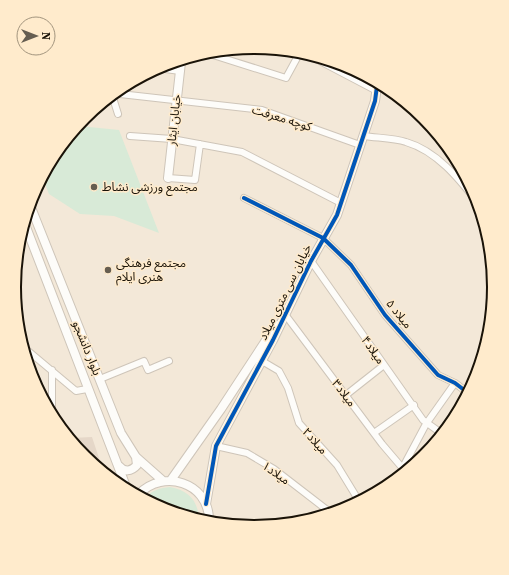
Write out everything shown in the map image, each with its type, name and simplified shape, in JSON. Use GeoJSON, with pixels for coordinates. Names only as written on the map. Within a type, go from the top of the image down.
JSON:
{"type":"FeatureCollection","features":[{"type":"Feature","properties":{"kind":"street"},"geometry":{"type":"LineString","coordinates":[[219,57],[286,78],[297,58]]}},
{"type":"Feature","properties":{"kind":"street","name":"خیابان ایثار"},"geometry":{"type":"LineString","coordinates":[[168,178],[181,66]]}},
{"type":"Feature","properties":{"kind":"street"},"geometry":{"type":"LineString","coordinates":[[171,69],[180,70]]}},
{"type":"Feature","properties":{"kind":"street"},"geometry":{"type":"LineString","coordinates":[[337,69],[372,86]]}},
{"type":"Feature","properties":{"kind":"street","name":"خیابان سی متری میلاد"},"geometry":{"type":"LineString","coordinates":[[206,504],[216,446],[258,359],[323,238],[337,215],[364,136],[375,101],[377,89]]}},
{"type":"Feature","properties":{"kind":"street","name":"کوچه معرفت"},"geometry":{"type":"LineString","coordinates":[[123,94],[176,99],[262,110],[360,145]]}},
{"type":"Feature","properties":{"kind":"street"},"geometry":{"type":"LineString","coordinates":[[114,101],[118,114]]}},
{"type":"Feature","properties":{"kind":"street"},"geometry":{"type":"LineString","coordinates":[[130,136],[172,139],[242,152],[341,203]]}},
{"type":"Feature","properties":{"kind":"street"},"geometry":{"type":"LineString","coordinates":[[364,136],[406,142],[426,151],[454,174],[466,188]]}},
{"type":"Feature","properties":{"kind":"street"},"geometry":{"type":"LineString","coordinates":[[168,178],[195,180],[200,144]]}},
{"type":"Feature","properties":{"kind":"street","name":"میلاد ۵"},"geometry":{"type":"LineString","coordinates":[[244,198],[323,238],[351,265],[385,315],[438,375],[455,383],[464,390]]}},
{"type":"Feature","properties":{"kind":"street","name":"بلوار دانشجو"},"geometry":{"type":"LineString","coordinates":[[33,212],[121,433],[136,456],[162,480]]}},
{"type":"Feature","properties":{"kind":"street","name":"بلوار دانشجو"},"geometry":{"type":"LineString","coordinates":[[28,232],[87,388],[119,466],[123,481]]}},
{"type":"Feature","properties":{"kind":"street","name":"میلاد۴"},"geometry":{"type":"LineString","coordinates":[[311,261],[426,424],[439,432]]}},
{"type":"Feature","properties":{"kind":"street","name":"میلاد۳"},"geometry":{"type":"LineString","coordinates":[[284,313],[374,434],[402,468]]}},
{"type":"Feature","properties":{"kind":"street"},"geometry":{"type":"LineString","coordinates":[[31,354],[76,391],[87,388]]}},
{"type":"Feature","properties":{"kind":"street","name":"خیابان سی متری میلاد"},"geometry":{"type":"LineString","coordinates":[[171,480],[258,359]]}},
{"type":"Feature","properties":{"kind":"street","name":"میلاد۲"},"geometry":{"type":"LineString","coordinates":[[258,359],[279,371],[288,388],[298,423],[337,465],[357,497]]}},
{"type":"Feature","properties":{"kind":"street"},"geometry":{"type":"LineString","coordinates":[[100,379],[144,361],[148,370],[169,361]]}},
{"type":"Feature","properties":{"kind":"street"},"geometry":{"type":"LineString","coordinates":[[346,395],[384,365]]}},
{"type":"Feature","properties":{"kind":"street"},"geometry":{"type":"LineString","coordinates":[[52,370],[52,404]]}},
{"type":"Feature","properties":{"kind":"street"},"geometry":{"type":"LineString","coordinates":[[407,464],[426,424],[455,383]]}},
{"type":"Feature","properties":{"kind":"street"},"geometry":{"type":"LineString","coordinates":[[374,434],[414,405]]}},
{"type":"Feature","properties":{"kind":"street","name":"میلاد۱"},"geometry":{"type":"LineString","coordinates":[[216,446],[247,453],[274,469],[327,510]]}},
{"type":"Feature","properties":{"kind":"street"},"geometry":{"type":"LineString","coordinates":[[119,466],[125,471],[130,471],[137,465],[136,456]]}},
{"type":"Feature","properties":{"kind":"street"},"geometry":{"type":"LineString","coordinates":[[142,492],[152,483],[162,480],[180,481],[192,487],[201,496],[206,504],[210,517]]}},
{"type":"Feature","properties":{"kind":"shaded area"},"geometry":{"type":"Polygon","coordinates":[[[92,437],[101,463],[89,453],[76,438],[92,437]]]}},
{"type":"Feature","properties":{"kind":"green space","name":"مجتمع ورزشی نشاط"},"geometry":{"type":"Polygon","coordinates":[[[85,127],[119,130],[159,233],[114,216],[80,214],[49,194],[45,184],[69,145],[85,127]]]}},
{"type":"Feature","properties":{"kind":"green space"},"geometry":{"type":"Polygon","coordinates":[[[163,488],[176,488],[186,493],[196,505],[199,514],[179,509],[148,495],[163,488]]]}},
{"type":"Feature","properties":{"kind":"cycle path"},"geometry":{"type":"LineString","coordinates":[[206,504],[216,446],[273,340],[311,261],[337,215],[375,101],[377,88]]}},
{"type":"Feature","properties":{"kind":"cycle path"},"geometry":{"type":"LineString","coordinates":[[244,198],[323,238],[351,265],[385,315],[438,375],[455,383],[464,390]]}},
{"type":"Feature","properties":{"kind":"place","name":"مجتمع ورزشی نشاط"},"geometry":{"type":"Point","coordinates":[94,187]}},
{"type":"Feature","properties":{"kind":"place","name":"مجتمع فرهنگی هنری ایلام"},"geometry":{"type":"Point","coordinates":[108,270]}}]}
